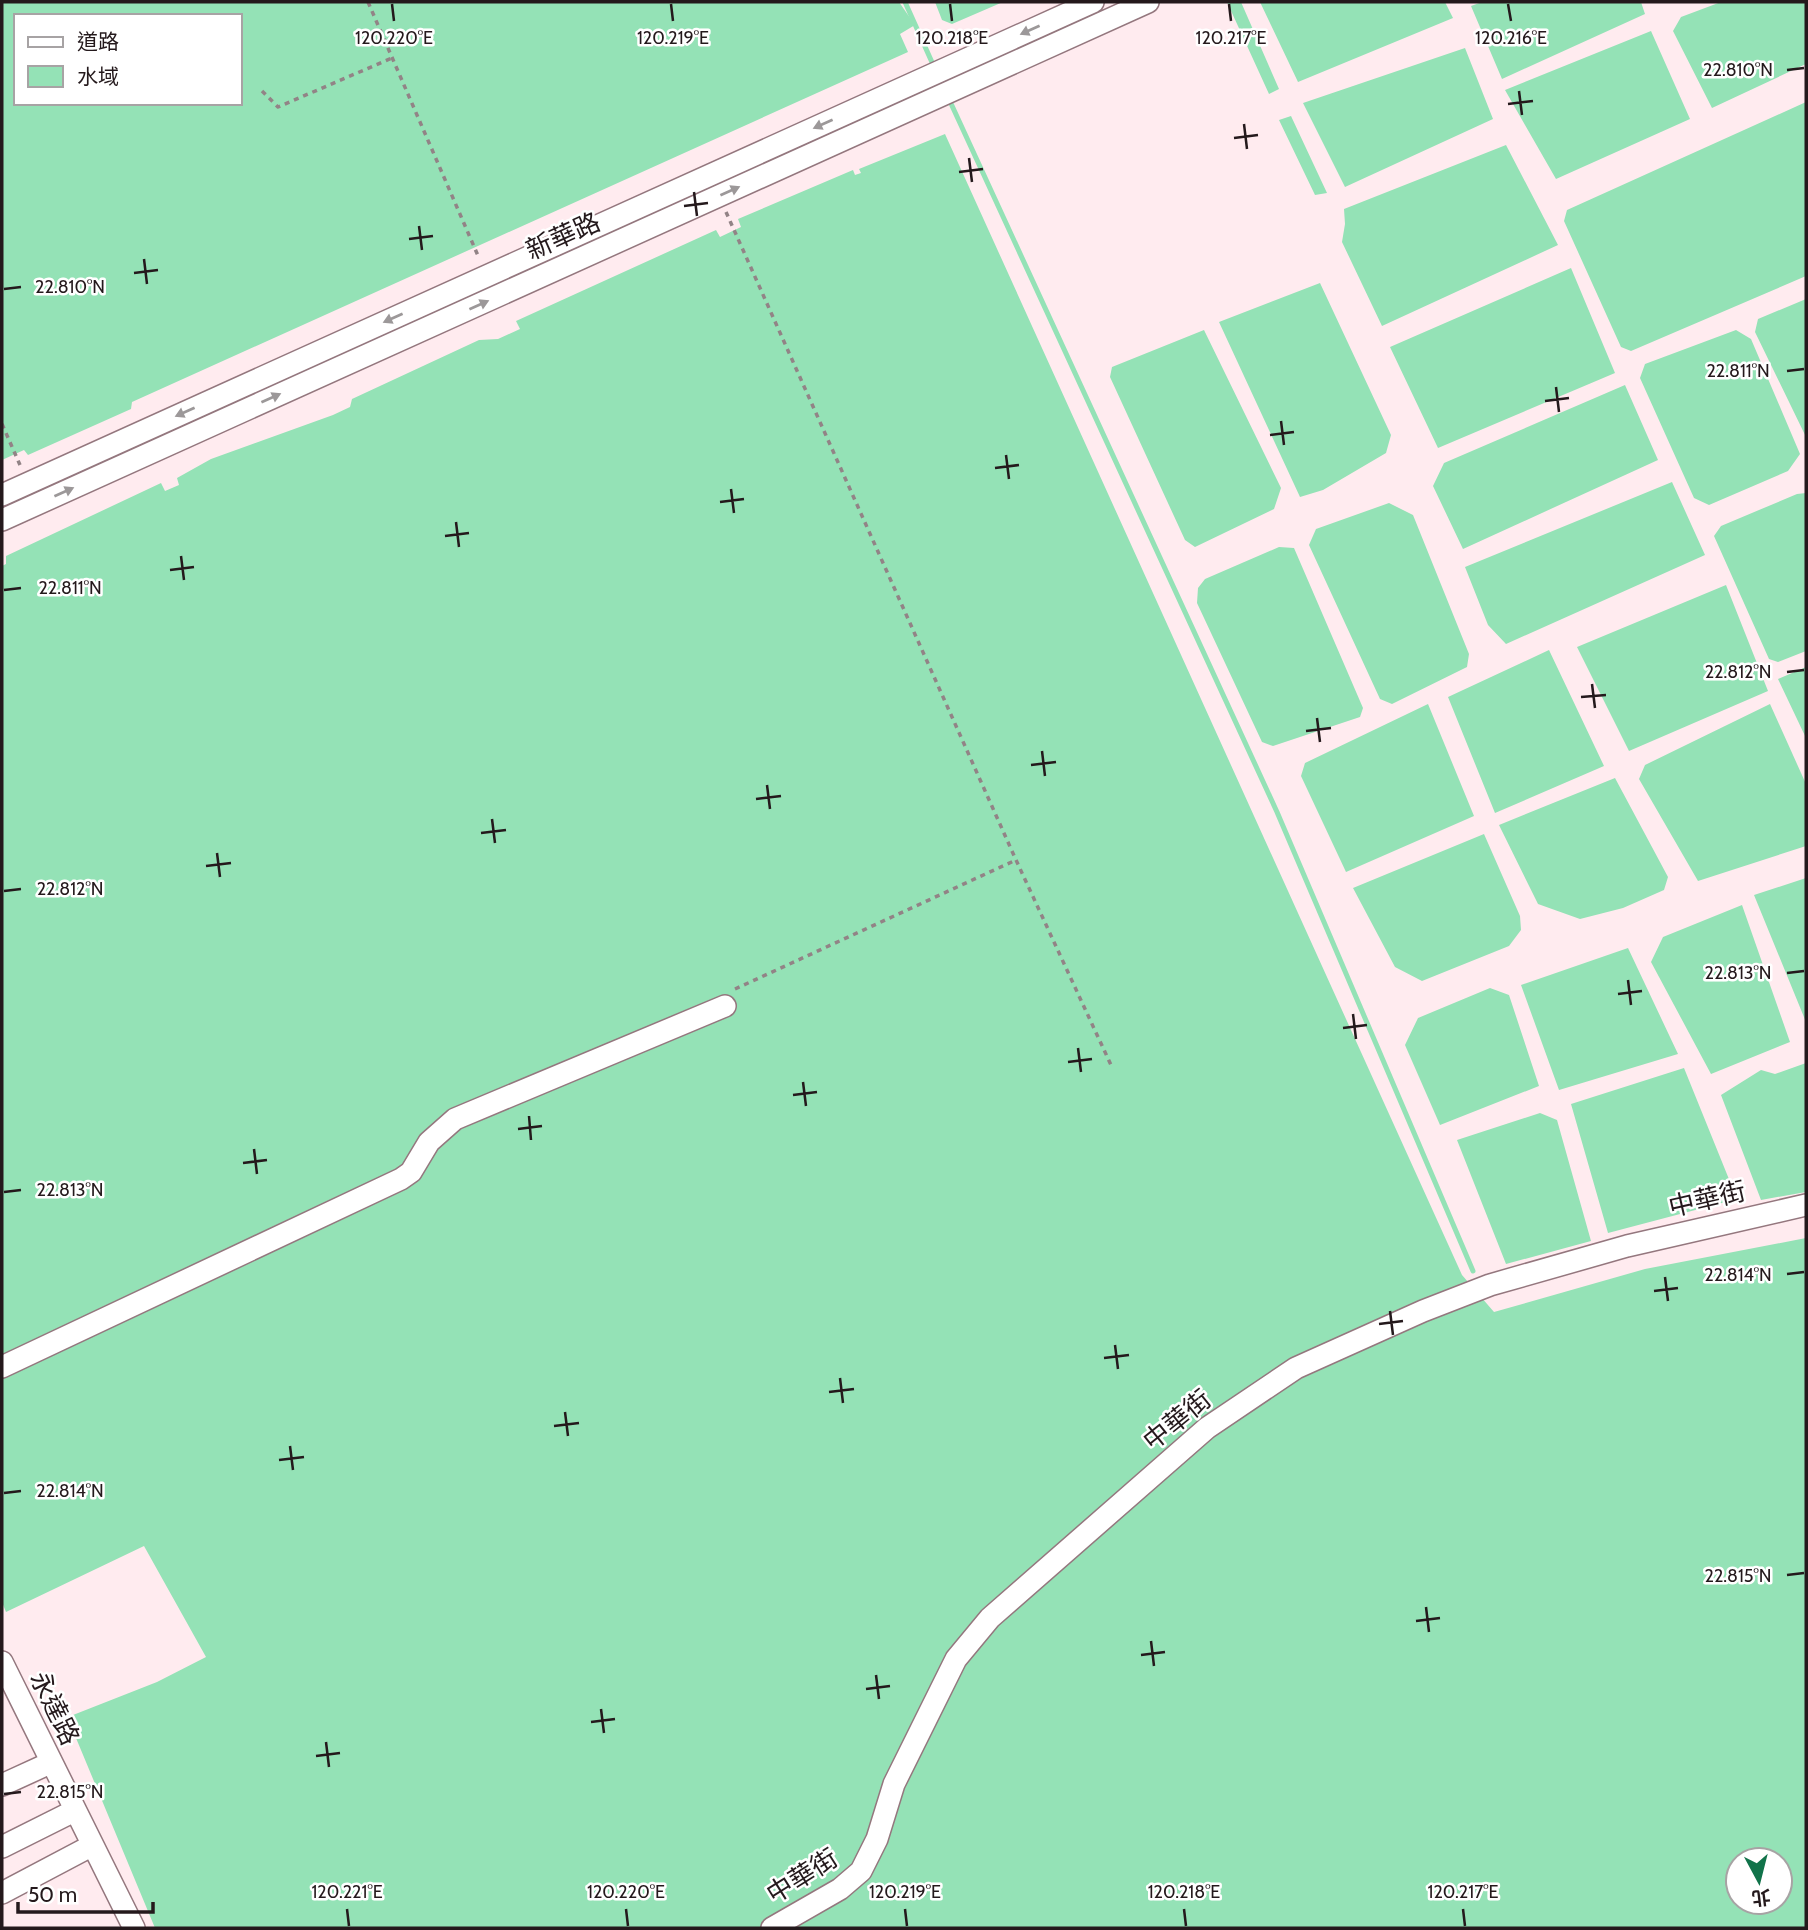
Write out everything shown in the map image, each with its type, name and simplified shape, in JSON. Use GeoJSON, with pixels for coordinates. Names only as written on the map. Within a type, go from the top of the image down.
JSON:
{"type":"FeatureCollection","features":[{"type":"Feature","properties":{"kind":"street","name":"新華路"},"geometry":{"type":"LineString","coordinates":[[2,495],[1093,2]]}},
{"type":"Feature","properties":{"kind":"street","name":"新華路"},"geometry":{"type":"LineString","coordinates":[[2,520],[1148,2]]}},
{"type":"Feature","properties":{"kind":"street"},"geometry":{"type":"LineString","coordinates":[[2,1367],[401,1179],[411,1172],[429,1142],[455,1118],[725,1006]]}},
{"type":"Feature","properties":{"kind":"street","name":"中華街"},"geometry":{"type":"LineString","coordinates":[[772,1928],[839,1889],[861,1871],[877,1839],[894,1784],[957,1659],[990,1618],[1207,1428],[1296,1368],[1423,1311],[1490,1285],[1627,1246],[1806,1205]]}},
{"type":"Feature","properties":{"kind":"street","name":"永達路"},"geometry":{"type":"LineString","coordinates":[[2,1662],[134,1928]]}},
{"type":"Feature","properties":{"kind":"street"},"geometry":{"type":"LineString","coordinates":[[2,1785],[50,1763]]}},
{"type":"Feature","properties":{"kind":"street"},"geometry":{"type":"LineString","coordinates":[[2,1847],[74,1811]]}},
{"type":"Feature","properties":{"kind":"street"},"geometry":{"type":"LineString","coordinates":[[2,1893],[91,1846]]}},
{"type":"Feature","properties":{"kind":"path"},"geometry":{"type":"LineString","coordinates":[[368,2],[486,276]]}},
{"type":"Feature","properties":{"kind":"path"},"geometry":{"type":"LineString","coordinates":[[262,91],[278,107],[392,58]]}},
{"type":"Feature","properties":{"kind":"path"},"geometry":{"type":"LineString","coordinates":[[719,196],[1016,860],[1111,1065]]}},
{"type":"Feature","properties":{"kind":"path"},"geometry":{"type":"LineString","coordinates":[[2,424],[28,483]]}},
{"type":"Feature","properties":{"kind":"water"},"geometry":{"type":"Polygon","coordinates":[[[2,2],[899,2],[915,25],[900,34],[908,52],[132,402],[131,409],[28,455],[24,450],[2,460],[2,2]]]}},
{"type":"Feature","properties":{"kind":"water"},"geometry":{"type":"Polygon","coordinates":[[[935,2],[1003,2],[952,24],[942,20],[935,2]]]}},
{"type":"Feature","properties":{"kind":"water"},"geometry":{"type":"Polygon","coordinates":[[[1227,2],[1241,2],[1279,89],[1269,94],[1227,2]]]}},
{"type":"Feature","properties":{"kind":"water"},"geometry":{"type":"Polygon","coordinates":[[[1260,2],[1445,2],[1453,18],[1298,82],[1260,2]]]}},
{"type":"Feature","properties":{"kind":"water"},"geometry":{"type":"Polygon","coordinates":[[[1482,2],[1641,2],[1645,14],[1502,79],[1471,6],[1482,2]]]}},
{"type":"Feature","properties":{"kind":"water"},"geometry":{"type":"Polygon","coordinates":[[[1721,2],[1806,2],[1806,64],[1712,108],[1673,31],[1681,17],[1721,2]]]}},
{"type":"Feature","properties":{"kind":"water"},"geometry":{"type":"Polygon","coordinates":[[[1651,31],[1690,119],[1556,179],[1505,90],[1651,31]]]}},
{"type":"Feature","properties":{"kind":"water"},"geometry":{"type":"Polygon","coordinates":[[[1465,48],[1493,119],[1345,187],[1303,103],[1465,48]]]}},
{"type":"Feature","properties":{"kind":"water"},"geometry":{"type":"Polygon","coordinates":[[[1806,102],[1806,276],[1631,351],[1621,347],[1564,221],[1567,210],[1806,102]]]}},
{"type":"Feature","properties":{"kind":"water"},"geometry":{"type":"Polygon","coordinates":[[[1291,116],[1327,193],[1315,195],[1279,120],[1291,116]]]}},
{"type":"Feature","properties":{"kind":"water"},"geometry":{"type":"Polygon","coordinates":[[[945,134],[1462,1275],[1494,1312],[1645,1269],[1806,1238],[1806,1928],[155,1928],[71,1726],[77,1723],[73,1715],[157,1682],[206,1657],[144,1546],[6,1612],[2,1602],[2,566],[6,564],[6,556],[161,483],[165,491],[179,485],[177,478],[211,459],[333,415],[350,407],[352,399],[479,340],[498,339],[520,329],[516,321],[716,230],[720,237],[741,227],[738,219],[853,170],[855,175],[861,173],[859,169],[945,134]]]}},
{"type":"Feature","properties":{"kind":"water"},"geometry":{"type":"Polygon","coordinates":[[[1506,145],[1558,245],[1382,326],[1342,242],[1344,209],[1506,145]]]}},
{"type":"Feature","properties":{"kind":"water"},"geometry":{"type":"Polygon","coordinates":[[[1571,268],[1615,373],[1438,448],[1390,347],[1571,268]]]}},
{"type":"Feature","properties":{"kind":"water"},"geometry":{"type":"Polygon","coordinates":[[[1320,283],[1391,435],[1386,453],[1323,490],[1300,497],[1219,322],[1320,283]]]}},
{"type":"Feature","properties":{"kind":"water"},"geometry":{"type":"Polygon","coordinates":[[[1806,299],[1806,437],[1755,332],[1758,319],[1806,299]]]}},
{"type":"Feature","properties":{"kind":"water"},"geometry":{"type":"Polygon","coordinates":[[[1204,330],[1281,488],[1274,509],[1195,547],[1185,540],[1110,377],[1112,367],[1204,330]]]}},
{"type":"Feature","properties":{"kind":"water"},"geometry":{"type":"Polygon","coordinates":[[[1736,330],[1751,339],[1800,454],[1788,471],[1709,505],[1694,498],[1640,378],[1645,364],[1736,330]]]}},
{"type":"Feature","properties":{"kind":"water"},"geometry":{"type":"Polygon","coordinates":[[[1625,385],[1658,460],[1463,549],[1433,486],[1444,463],[1625,385]]]}},
{"type":"Feature","properties":{"kind":"water"},"geometry":{"type":"Polygon","coordinates":[[[1672,482],[1705,555],[1506,644],[1488,625],[1465,567],[1672,482]]]}},
{"type":"Feature","properties":{"kind":"water"},"geometry":{"type":"Polygon","coordinates":[[[1806,493],[1806,651],[1778,662],[1769,659],[1714,536],[1721,526],[1797,494],[1806,493]]]}},
{"type":"Feature","properties":{"kind":"water"},"geometry":{"type":"Polygon","coordinates":[[[1389,503],[1413,515],[1469,654],[1467,667],[1392,704],[1380,699],[1309,545],[1316,529],[1389,503]]]}},
{"type":"Feature","properties":{"kind":"water"},"geometry":{"type":"Polygon","coordinates":[[[1279,547],[1294,548],[1363,708],[1360,717],[1273,746],[1262,742],[1197,603],[1198,588],[1205,579],[1279,547]]]}},
{"type":"Feature","properties":{"kind":"water"},"geometry":{"type":"Polygon","coordinates":[[[1726,585],[1768,691],[1629,751],[1577,647],[1726,585]]]}},
{"type":"Feature","properties":{"kind":"water"},"geometry":{"type":"Polygon","coordinates":[[[1549,650],[1604,766],[1495,813],[1448,697],[1549,650]]]}},
{"type":"Feature","properties":{"kind":"water"},"geometry":{"type":"Polygon","coordinates":[[[1806,667],[1806,738],[1778,679],[1806,667]]]}},
{"type":"Feature","properties":{"kind":"water"},"geometry":{"type":"Polygon","coordinates":[[[1428,704],[1474,816],[1346,872],[1301,776],[1305,763],[1428,704]]]}},
{"type":"Feature","properties":{"kind":"water"},"geometry":{"type":"Polygon","coordinates":[[[1770,704],[1806,784],[1806,846],[1698,881],[1639,779],[1645,765],[1770,704]]]}},
{"type":"Feature","properties":{"kind":"water"},"geometry":{"type":"Polygon","coordinates":[[[1615,778],[1668,877],[1664,890],[1623,908],[1580,919],[1538,904],[1499,825],[1615,778]]]}},
{"type":"Feature","properties":{"kind":"water"},"geometry":{"type":"Polygon","coordinates":[[[1484,834],[1520,916],[1521,930],[1509,946],[1422,981],[1395,967],[1353,888],[1484,834]]]}},
{"type":"Feature","properties":{"kind":"water"},"geometry":{"type":"Polygon","coordinates":[[[1806,878],[1806,1022],[1754,895],[1806,878]]]}},
{"type":"Feature","properties":{"kind":"water"},"geometry":{"type":"Polygon","coordinates":[[[1742,905],[1790,1042],[1711,1074],[1651,962],[1663,937],[1742,905]]]}},
{"type":"Feature","properties":{"kind":"water"},"geometry":{"type":"Polygon","coordinates":[[[1628,948],[1678,1054],[1559,1090],[1521,985],[1628,948]]]}},
{"type":"Feature","properties":{"kind":"water"},"geometry":{"type":"Polygon","coordinates":[[[1490,988],[1509,995],[1539,1086],[1440,1125],[1405,1045],[1418,1018],[1490,988]]]}},
{"type":"Feature","properties":{"kind":"water"},"geometry":{"type":"Polygon","coordinates":[[[1806,1063],[1806,1192],[1761,1200],[1721,1095],[1761,1070],[1775,1074],[1806,1063]]]}},
{"type":"Feature","properties":{"kind":"water"},"geometry":{"type":"Polygon","coordinates":[[[1684,1068],[1737,1199],[1608,1233],[1571,1104],[1684,1068]]]}},
{"type":"Feature","properties":{"kind":"water"},"geometry":{"type":"Polygon","coordinates":[[[1540,1113],[1557,1120],[1591,1241],[1506,1264],[1457,1140],[1540,1113]]]}},
{"type":"Feature","properties":{"kind":"waterway"},"geometry":{"type":"LineString","coordinates":[[905,2],[935,69]]}},
{"type":"Feature","properties":{"kind":"waterway"},"geometry":{"type":"LineString","coordinates":[[948,97],[1277,812],[1473,1271]]}}]}
